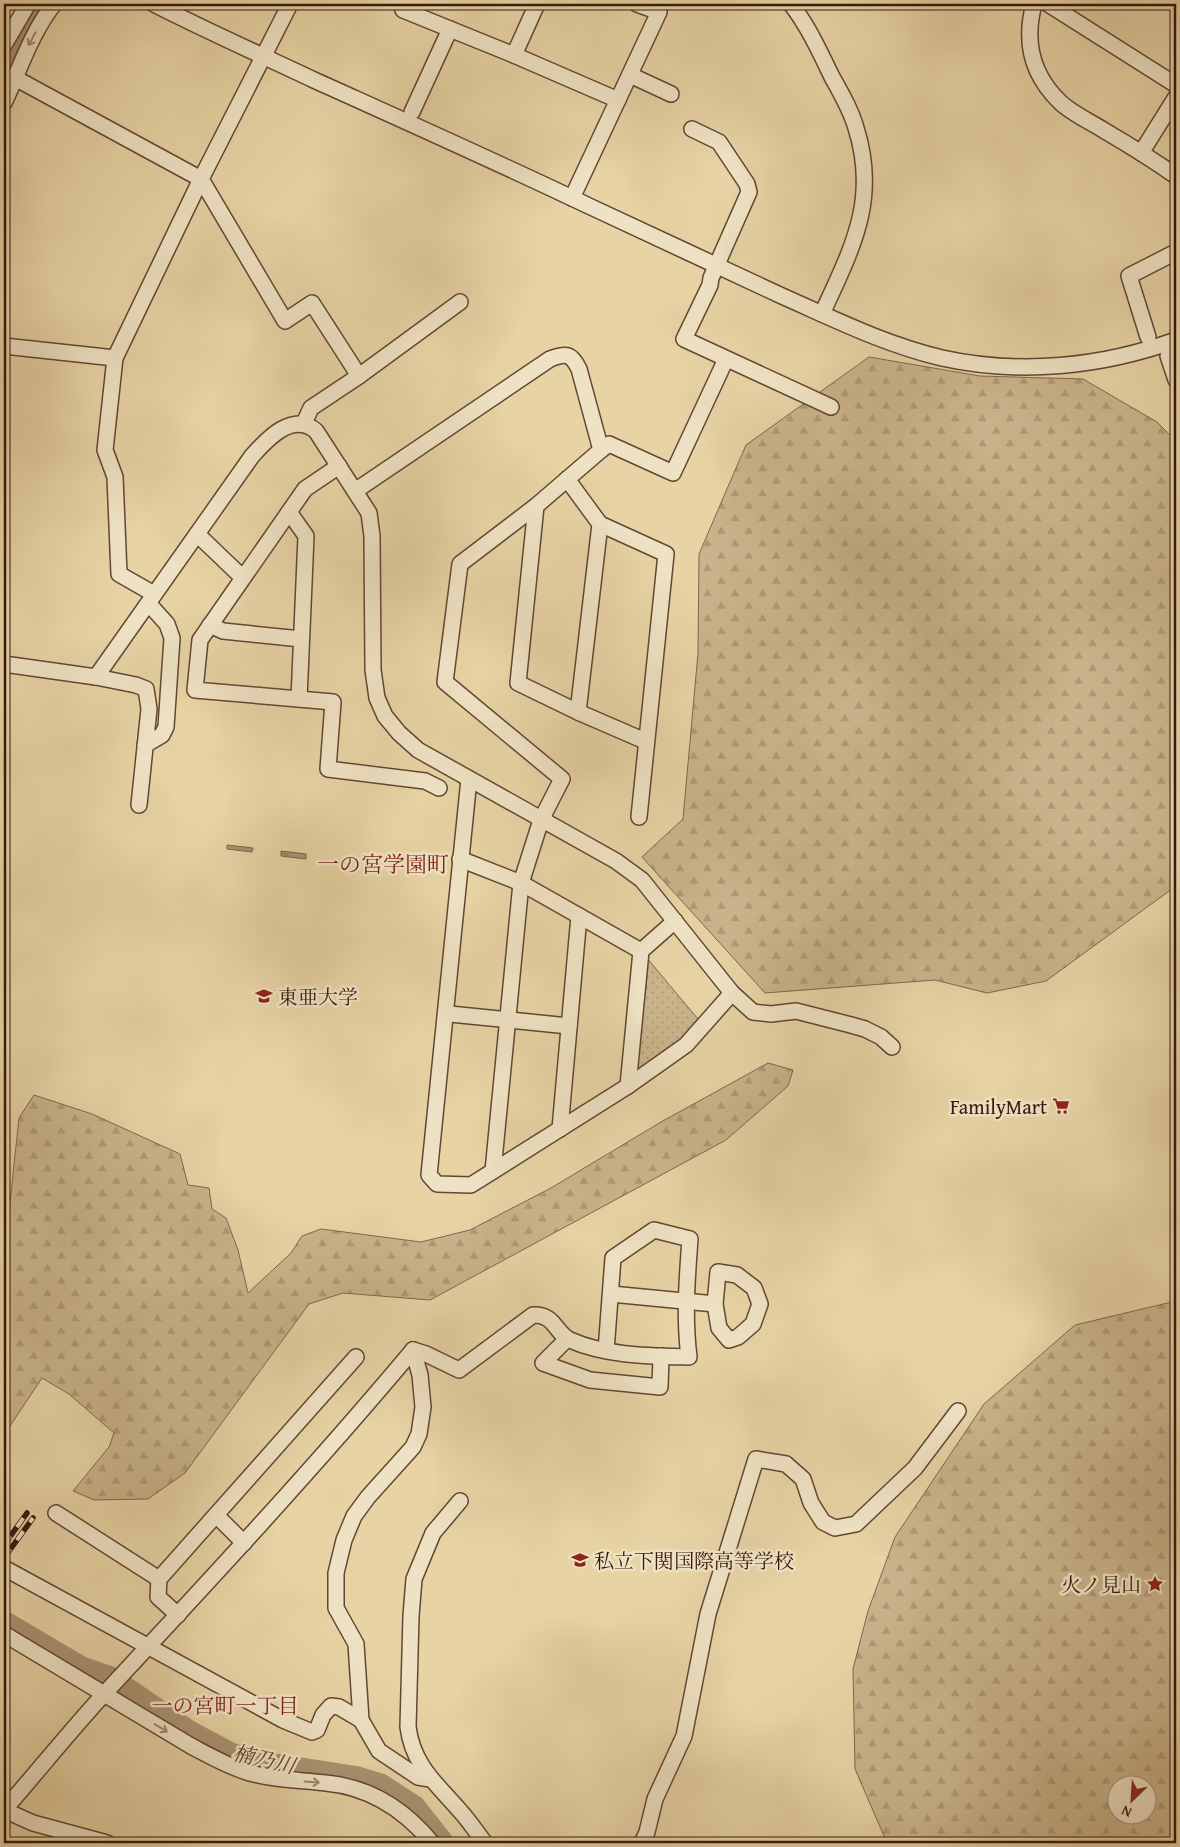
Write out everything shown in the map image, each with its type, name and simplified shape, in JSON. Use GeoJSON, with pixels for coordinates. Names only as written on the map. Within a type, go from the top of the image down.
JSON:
{"type":"FeatureCollection","features":[{"type":"Feature","properties":{"kind":"street"},"geometry":{"type":"LineString","coordinates":[[4,45],[28,4]]}},
{"type":"Feature","properties":{"kind":"street"},"geometry":{"type":"LineString","coordinates":[[4,103],[29,42],[54,4]]}},
{"type":"Feature","properties":{"kind":"street"},"geometry":{"type":"LineString","coordinates":[[154,4],[717,266],[893,344],[943,358],[988,364],[1042,366],[1078,364],[1117,358],[1176,340]]}},
{"type":"Feature","properties":{"kind":"street"},"geometry":{"type":"LineString","coordinates":[[145,745],[162,735],[166,727],[172,638],[171,631],[151,599],[119,574],[115,477],[105,450],[115,358],[201,179],[290,4]]}},
{"type":"Feature","properties":{"kind":"street"},"geometry":{"type":"LineString","coordinates":[[406,4],[403,10],[618,100]]}},
{"type":"Feature","properties":{"kind":"street"},"geometry":{"type":"LineString","coordinates":[[514,55],[537,4]]}},
{"type":"Feature","properties":{"kind":"street"},"geometry":{"type":"LineString","coordinates":[[572,198],[659,12],[637,4]]}},
{"type":"Feature","properties":{"kind":"street"},"geometry":{"type":"LineString","coordinates":[[792,4],[810,32],[856,127],[862,150],[865,174],[860,223],[822,314]]}},
{"type":"Feature","properties":{"kind":"street"},"geometry":{"type":"LineString","coordinates":[[1034,4],[1030,19],[1030,44],[1034,65],[1044,83],[1060,103],[1176,176]]}},
{"type":"Feature","properties":{"kind":"street"},"geometry":{"type":"LineString","coordinates":[[1048,4],[1176,85]]}},
{"type":"Feature","properties":{"kind":"street"},"geometry":{"type":"LineString","coordinates":[[412,112],[450,29]]}},
{"type":"Feature","properties":{"kind":"street"},"geometry":{"type":"LineString","coordinates":[[630,76],[671,94]]}},
{"type":"Feature","properties":{"kind":"street"},"geometry":{"type":"LineString","coordinates":[[15,78],[201,179],[285,321],[312,303],[359,376]]}},
{"type":"Feature","properties":{"kind":"street"},"geometry":{"type":"LineString","coordinates":[[1141,153],[1176,97]]}},
{"type":"Feature","properties":{"kind":"street"},"geometry":{"type":"LineString","coordinates":[[692,129],[720,142],[747,184],[749,192],[710,285],[684,340],[831,407]]}},
{"type":"Feature","properties":{"kind":"street"},"geometry":{"type":"LineString","coordinates":[[1148,337],[1129,276],[1176,252]]}},
{"type":"Feature","properties":{"kind":"street"},"geometry":{"type":"LineString","coordinates":[[304,423],[311,408],[359,376],[460,302]]}},
{"type":"Feature","properties":{"kind":"street"},"geometry":{"type":"LineString","coordinates":[[4,346],[115,358]]}},
{"type":"Feature","properties":{"kind":"street"},"geometry":{"type":"LineString","coordinates":[[355,491],[550,358],[560,355],[569,355],[575,360],[579,369],[601,450]]}},
{"type":"Feature","properties":{"kind":"street"},"geometry":{"type":"LineString","coordinates":[[1168,356],[1176,380]]}},
{"type":"Feature","properties":{"kind":"street"},"geometry":{"type":"LineString","coordinates":[[493,1171],[521,883],[541,820],[562,779],[445,682],[460,564],[536,506],[609,444],[673,473],[726,358]]}},
{"type":"Feature","properties":{"kind":"street"},"geometry":{"type":"LineString","coordinates":[[96,677],[258,449],[274,434],[290,425],[304,423],[316,431],[369,513],[372,536],[373,670],[377,698],[385,716],[399,733],[418,750],[616,861],[642,880],[732,993],[754,1012],[771,1014],[796,1011],[865,1028],[881,1036],[892,1047]]}},
{"type":"Feature","properties":{"kind":"street"},"geometry":{"type":"LineString","coordinates":[[339,466],[305,489],[200,640],[195,690],[333,702],[328,769],[425,781],[439,788]]}},
{"type":"Feature","properties":{"kind":"street"},"geometry":{"type":"LineString","coordinates":[[566,479],[600,524],[666,554],[638,817]]}},
{"type":"Feature","properties":{"kind":"street"},"geometry":{"type":"LineString","coordinates":[[536,506],[518,683],[578,712],[646,741]]}},
{"type":"Feature","properties":{"kind":"street"},"geometry":{"type":"LineString","coordinates":[[289,512],[306,536],[298,699]]}},
{"type":"Feature","properties":{"kind":"street"},"geometry":{"type":"LineString","coordinates":[[578,712],[600,524]]}},
{"type":"Feature","properties":{"kind":"street"},"geometry":{"type":"LineString","coordinates":[[197,534],[243,578]]}},
{"type":"Feature","properties":{"kind":"street"},"geometry":{"type":"LineString","coordinates":[[210,625],[223,631],[301,639]]}},
{"type":"Feature","properties":{"kind":"street"},"geometry":{"type":"LineString","coordinates":[[4,664],[96,677],[136,685],[146,689],[149,709],[139,805]]}},
{"type":"Feature","properties":{"kind":"street"},"geometry":{"type":"LineString","coordinates":[[469,779],[429,1175],[436,1184],[471,1185],[628,1086],[686,1045],[732,993]]}},
{"type":"Feature","properties":{"kind":"street"},"geometry":{"type":"LineString","coordinates":[[460,859],[521,883],[641,951]]}},
{"type":"Feature","properties":{"kind":"street"},"geometry":{"type":"LineString","coordinates":[[560,1129],[578,916]]}},
{"type":"Feature","properties":{"kind":"street"},"geometry":{"type":"LineString","coordinates":[[628,1086],[641,951],[675,921]]}},
{"type":"Feature","properties":{"kind":"street"},"geometry":{"type":"LineString","coordinates":[[450,1014],[569,1026]]}},
{"type":"Feature","properties":{"kind":"street"},"geometry":{"type":"LineString","coordinates":[[413,1350],[426,1354],[459,1370],[533,1316],[542,1315],[554,1323],[567,1339],[584,1346],[606,1351],[689,1357],[686,1333],[686,1302],[690,1239],[654,1230],[613,1258],[606,1351]]}},
{"type":"Feature","properties":{"kind":"street"},"geometry":{"type":"LineString","coordinates":[[611,1294],[715,1304]]}},
{"type":"Feature","properties":{"kind":"street"},"geometry":{"type":"LineString","coordinates":[[567,1339],[542,1363],[590,1380],[660,1388],[661,1356]]}},
{"type":"Feature","properties":{"kind":"street"},"geometry":{"type":"LineString","coordinates":[[107,1843],[33,1823],[4,1810],[104,1694],[244,1543],[356,1418],[413,1350]]}},
{"type":"Feature","properties":{"kind":"street"},"geometry":{"type":"LineString","coordinates":[[413,1350],[420,1375],[423,1407],[420,1434],[413,1447],[368,1497],[354,1516],[344,1540],[336,1573],[336,1608],[356,1644],[361,1720],[379,1751],[418,1777],[430,1779]]}},
{"type":"Feature","properties":{"kind":"street"},"geometry":{"type":"LineString","coordinates":[[178,1614],[158,1597],[159,1579],[356,1357]]}},
{"type":"Feature","properties":{"kind":"street"},"geometry":{"type":"LineString","coordinates":[[642,1843],[656,1800],[684,1736],[708,1614],[756,1459],[786,1464],[803,1479],[811,1503],[823,1522],[835,1528],[856,1524],[914,1468],[958,1411]]}},
{"type":"Feature","properties":{"kind":"street"},"geometry":{"type":"LineString","coordinates":[[460,1501],[433,1533],[414,1579],[408,1727],[410,1742],[430,1779],[462,1812],[485,1843]]}},
{"type":"Feature","properties":{"kind":"street"},"geometry":{"type":"LineString","coordinates":[[56,1513],[159,1579]]}},
{"type":"Feature","properties":{"kind":"street"},"geometry":{"type":"LineString","coordinates":[[216,1515],[244,1543]]}},
{"type":"Feature","properties":{"kind":"street"},"geometry":{"type":"LineString","coordinates":[[4,1568],[148,1648],[224,1686],[284,1720],[312,1732],[317,1730],[323,1715],[331,1706],[339,1707],[361,1720]]}},
{"type":"Feature","properties":{"kind":"street"},"geometry":{"type":"LineString","coordinates":[[4,1634],[191,1746],[223,1762],[250,1773],[283,1779],[354,1787],[379,1797],[397,1809],[419,1828],[432,1843]]}},
{"type":"Feature","properties":{"kind":"green space"},"geometry":{"type":"Polygon","coordinates":[[[869,357],[980,376],[1083,379],[1157,422],[1176,441],[1176,886],[1046,981],[987,993],[935,980],[765,993],[642,857],[683,819],[698,653],[699,554],[746,445],[869,357]]]}},
{"type":"Feature","properties":{"kind":"green space"},"geometry":{"type":"Polygon","coordinates":[[[641,951],[703,1025],[628,1086],[641,951]]]}},
{"type":"Feature","properties":{"kind":"green space"},"geometry":{"type":"Polygon","coordinates":[[[768,1063],[793,1070],[788,1086],[726,1140],[430,1300],[343,1293],[309,1304],[185,1473],[148,1499],[94,1500],[73,1491],[109,1447],[114,1433],[69,1394],[42,1378],[4,1435],[4,1241],[7,1230],[19,1118],[34,1095],[92,1114],[180,1154],[188,1185],[209,1188],[212,1209],[226,1218],[238,1250],[248,1293],[291,1253],[302,1236],[321,1229],[421,1242],[470,1230],[551,1188],[661,1122],[768,1063]]]}},
{"type":"Feature","properties":{"kind":"green space"},"geometry":{"type":"Polygon","coordinates":[[[1176,1301],[1176,1843],[887,1843],[855,1769],[853,1669],[868,1611],[895,1537],[984,1404],[1075,1325],[1176,1301]]]}},
{"type":"Feature","properties":{"kind":"water"},"geometry":{"type":"Polygon","coordinates":[[[227,845],[253,848],[252,852],[227,849],[227,845]]]}},
{"type":"Feature","properties":{"kind":"water"},"geometry":{"type":"Polygon","coordinates":[[[281,851],[306,854],[306,859],[281,856],[281,851]]]}},
{"type":"Feature","properties":{"kind":"waterway","name":"楠乃川"},"geometry":{"type":"LineString","coordinates":[[4,72],[18,40],[42,4]]}},
{"type":"Feature","properties":{"kind":"waterway","name":"楠乃川"},"geometry":{"type":"LineString","coordinates":[[4,1621],[82,1667],[111,1677],[188,1730],[231,1753],[255,1761],[358,1777],[381,1784],[415,1806],[444,1843]]}},
{"type":"Feature","properties":{"kind":"railway"},"geometry":{"type":"LineString","coordinates":[[4,1545],[27,1513]]}},
{"type":"Feature","properties":{"kind":"railway"},"geometry":{"type":"LineString","coordinates":[[4,1558],[33,1518]]}},
{"type":"Feature","properties":{"kind":"place","name":"東亜大学"},"geometry":{"type":"Point","coordinates":[264,996]}},
{"type":"Feature","properties":{"kind":"place","name":"FamilyMart"},"geometry":{"type":"Point","coordinates":[1061,1106]}},
{"type":"Feature","properties":{"kind":"place","name":"私立下関国際高等学校"},"geometry":{"type":"Point","coordinates":[580,1560]}},
{"type":"Feature","properties":{"kind":"place","name":"火ノ見山"},"geometry":{"type":"Point","coordinates":[1155,1584]}},
{"type":"Feature","properties":{"kind":"district","name":"一の宮学園町"},"geometry":{"type":"Point","coordinates":[383,864]}},
{"type":"Feature","properties":{"kind":"district","name":"一の宮町一丁目"},"geometry":{"type":"Point","coordinates":[225,1705]}}]}
